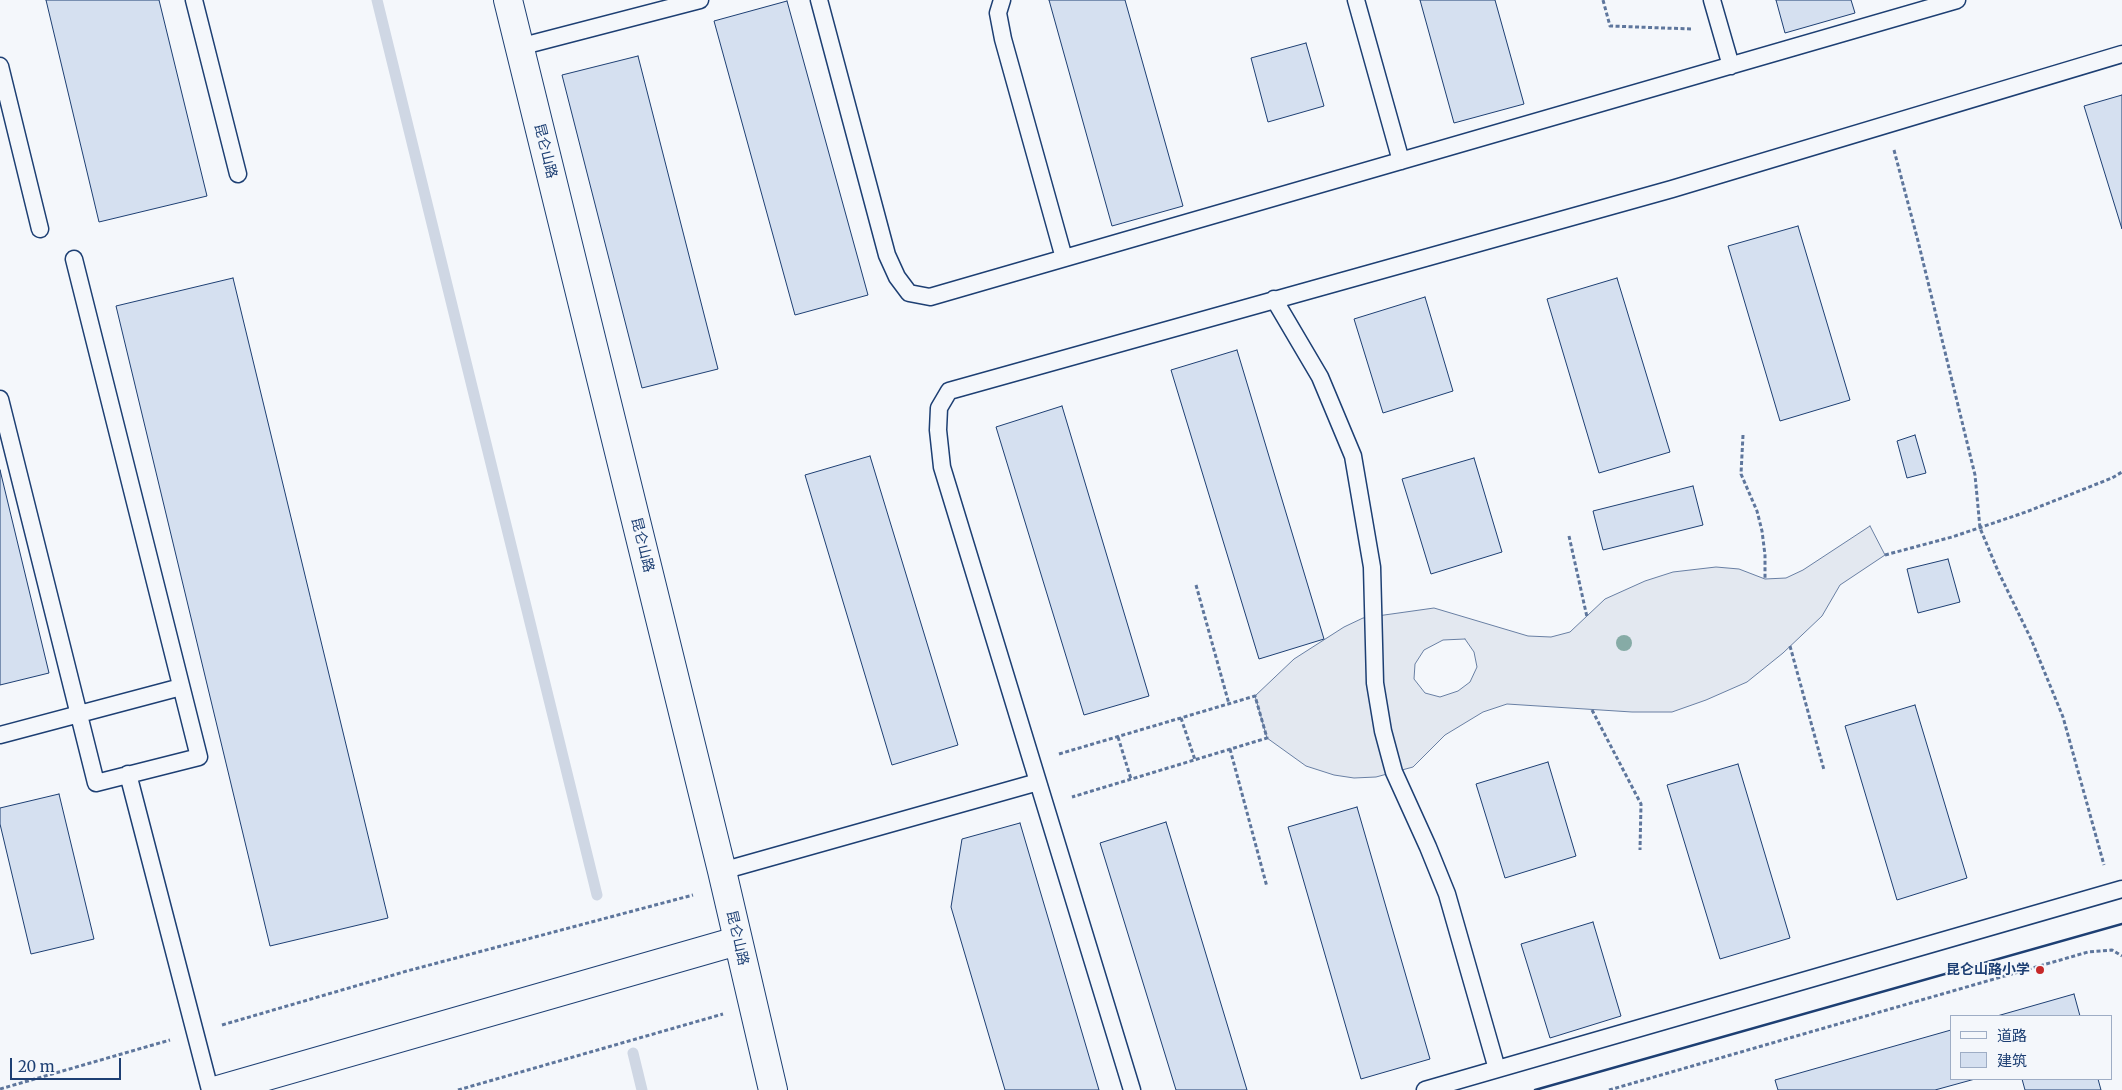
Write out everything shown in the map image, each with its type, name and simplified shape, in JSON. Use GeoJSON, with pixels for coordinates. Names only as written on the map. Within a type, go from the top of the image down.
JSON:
{"type":"FeatureCollection","features":[{"type":"Feature","properties":{"kind":"street","name":"昆仑山路"},"geometry":{"type":"LineString","coordinates":[[508,0],[773,1090]]}},
{"type":"Feature","properties":{"kind":"street"},"geometry":{"type":"LineString","coordinates":[[218,1090],[737,941]]}},
{"type":"Feature","properties":{"kind":"lane"},"geometry":{"type":"LineString","coordinates":[[194,0],[238,174]]}},
{"type":"Feature","properties":{"kind":"lane"},"geometry":{"type":"LineString","coordinates":[[519,47],[700,0]]}},
{"type":"Feature","properties":{"kind":"lane"},"geometry":{"type":"LineString","coordinates":[[819,0],[887,255],[897,277],[909,293],[930,297],[1957,0]]}},
{"type":"Feature","properties":{"kind":"lane"},"geometry":{"type":"LineString","coordinates":[[1002,0],[998,13],[1003,39],[1064,258]]}},
{"type":"Feature","properties":{"kind":"lane"},"geometry":{"type":"LineString","coordinates":[[1356,0],[1401,161]]}},
{"type":"Feature","properties":{"kind":"lane"},"geometry":{"type":"LineString","coordinates":[[1712,0],[1730,66]]}},
{"type":"Feature","properties":{"kind":"lane"},"geometry":{"type":"LineString","coordinates":[[1132,1090],[942,467],[938,430],[939,408],[949,391],[1672,189],[2122,54]]}},
{"type":"Feature","properties":{"kind":"lane"},"geometry":{"type":"LineString","coordinates":[[0,66],[40,229]]}},
{"type":"Feature","properties":{"kind":"lane"},"geometry":{"type":"LineString","coordinates":[[0,399],[96,783],[199,757],[74,259]]}},
{"type":"Feature","properties":{"kind":"lane"},"geometry":{"type":"LineString","coordinates":[[1274,299],[1320,377],[1353,456],[1372,567],[1375,683],[1382,731],[1394,772],[1447,894],[1497,1069]]}},
{"type":"Feature","properties":{"kind":"lane"},"geometry":{"type":"LineString","coordinates":[[0,735],[181,687]]}},
{"type":"Feature","properties":{"kind":"lane"},"geometry":{"type":"LineString","coordinates":[[128,774],[210,1090]]}},
{"type":"Feature","properties":{"kind":"lane"},"geometry":{"type":"LineString","coordinates":[[723,878],[1038,782]]}},
{"type":"Feature","properties":{"kind":"lane"},"geometry":{"type":"LineString","coordinates":[[1425,1090],[2116,891]]}},
{"type":"Feature","properties":{"kind":"path"},"geometry":{"type":"LineString","coordinates":[[1603,0],[1610,26],[1696,29]]}},
{"type":"Feature","properties":{"kind":"path"},"geometry":{"type":"LineString","coordinates":[[1888,124],[1975,476],[1980,528],[2031,639],[2063,717],[2116,891]]}},
{"type":"Feature","properties":{"kind":"path"},"geometry":{"type":"LineString","coordinates":[[1743,435],[1742,474],[1759,518],[1765,555],[1765,579]]}},
{"type":"Feature","properties":{"kind":"path"},"geometry":{"type":"LineString","coordinates":[[1885,555],[1980,528],[2095,485],[2122,472]]}},
{"type":"Feature","properties":{"kind":"path"},"geometry":{"type":"LineString","coordinates":[[1569,536],[1586,617]]}},
{"type":"Feature","properties":{"kind":"path"},"geometry":{"type":"LineString","coordinates":[[1196,585],[1229,704]]}},
{"type":"Feature","properties":{"kind":"path"},"geometry":{"type":"LineString","coordinates":[[1790,646],[1824,770]]}},
{"type":"Feature","properties":{"kind":"path"},"geometry":{"type":"LineString","coordinates":[[1032,762],[1255,696],[1267,738],[1045,805]]}},
{"type":"Feature","properties":{"kind":"path"},"geometry":{"type":"LineString","coordinates":[[1592,710],[1641,804],[1640,850]]}},
{"type":"Feature","properties":{"kind":"path"},"geometry":{"type":"LineString","coordinates":[[1181,718],[1195,760]]}},
{"type":"Feature","properties":{"kind":"path"},"geometry":{"type":"LineString","coordinates":[[1118,737],[1131,779]]}},
{"type":"Feature","properties":{"kind":"path"},"geometry":{"type":"LineString","coordinates":[[1230,749],[1267,888]]}},
{"type":"Feature","properties":{"kind":"path"},"geometry":{"type":"LineString","coordinates":[[0,1089],[407,972],[723,878]]}},
{"type":"Feature","properties":{"kind":"path"},"geometry":{"type":"LineString","coordinates":[[1609,1090],[2088,952],[2112,950],[2122,956]]}},
{"type":"Feature","properties":{"kind":"path"},"geometry":{"type":"LineString","coordinates":[[458,1090],[752,1006]]}},
{"type":"Feature","properties":{"kind":"shaded area"},"geometry":{"type":"Polygon","coordinates":[[[1870,526],[1885,555],[1840,585],[1822,616],[1783,653],[1747,682],[1672,712],[1632,712],[1507,704],[1483,712],[1445,735],[1413,767],[1376,777],[1354,778],[1334,775],[1306,766],[1267,738],[1255,696],[1294,659],[1344,627],[1363,618],[1434,608],[1528,636],[1551,637],[1570,632],[1605,599],[1645,581],[1673,572],[1716,567],[1739,569],[1765,579],[1786,578],[1803,570],[1870,526]],[[1465,639],[1443,640],[1424,650],[1415,664],[1414,679],[1425,693],[1440,697],[1458,691],[1470,682],[1477,667],[1474,652],[1465,639]]]}},
{"type":"Feature","properties":{"kind":"building"},"geometry":{"type":"Polygon","coordinates":[[[46,0],[159,0],[207,196],[99,222],[46,0]]]}},
{"type":"Feature","properties":{"kind":"building"},"geometry":{"type":"Polygon","coordinates":[[[1049,0],[1125,0],[1183,206],[1112,226],[1049,0]]]}},
{"type":"Feature","properties":{"kind":"building"},"geometry":{"type":"Polygon","coordinates":[[[1420,0],[1495,0],[1524,104],[1454,123],[1420,0]]]}},
{"type":"Feature","properties":{"kind":"building"},"geometry":{"type":"Polygon","coordinates":[[[1776,0],[1851,0],[1855,13],[1785,33],[1776,0]]]}},
{"type":"Feature","properties":{"kind":"building"},"geometry":{"type":"Polygon","coordinates":[[[787,1],[868,295],[795,315],[714,21],[787,1]]]}},
{"type":"Feature","properties":{"kind":"building"},"geometry":{"type":"Polygon","coordinates":[[[1306,43],[1324,106],[1268,122],[1251,58],[1306,43]]]}},
{"type":"Feature","properties":{"kind":"building"},"geometry":{"type":"Polygon","coordinates":[[[638,56],[718,369],[642,388],[562,75],[638,56]]]}},
{"type":"Feature","properties":{"kind":"building"},"geometry":{"type":"Polygon","coordinates":[[[2122,95],[2122,229],[2084,106],[2122,95]]]}},
{"type":"Feature","properties":{"kind":"building"},"geometry":{"type":"Polygon","coordinates":[[[1798,226],[1850,400],[1780,421],[1728,246],[1798,226]]]}},
{"type":"Feature","properties":{"kind":"building"},"geometry":{"type":"Polygon","coordinates":[[[233,278],[388,918],[270,946],[116,306],[233,278]]]}},
{"type":"Feature","properties":{"kind":"building"},"geometry":{"type":"Polygon","coordinates":[[[1617,278],[1670,452],[1599,473],[1547,299],[1617,278]]]}},
{"type":"Feature","properties":{"kind":"building"},"geometry":{"type":"Polygon","coordinates":[[[1425,297],[1453,391],[1383,413],[1354,319],[1425,297]]]}},
{"type":"Feature","properties":{"kind":"building"},"geometry":{"type":"Polygon","coordinates":[[[1237,350],[1324,639],[1259,659],[1171,370],[1237,350]]]}},
{"type":"Feature","properties":{"kind":"building"},"geometry":{"type":"Polygon","coordinates":[[[1062,406],[1149,696],[1084,715],[996,427],[1062,406]]]}},
{"type":"Feature","properties":{"kind":"building"},"geometry":{"type":"Polygon","coordinates":[[[1915,435],[1926,473],[1907,478],[1897,441],[1915,435]]]}},
{"type":"Feature","properties":{"kind":"building"},"geometry":{"type":"Polygon","coordinates":[[[870,456],[958,745],[892,765],[805,475],[870,456]]]}},
{"type":"Feature","properties":{"kind":"building"},"geometry":{"type":"Polygon","coordinates":[[[1474,458],[1502,552],[1431,574],[1402,479],[1474,458]]]}},
{"type":"Feature","properties":{"kind":"building"},"geometry":{"type":"Polygon","coordinates":[[[0,470],[49,673],[0,685],[0,470]]]}},
{"type":"Feature","properties":{"kind":"building"},"geometry":{"type":"Polygon","coordinates":[[[1693,486],[1703,525],[1603,550],[1593,511],[1693,486]]]}},
{"type":"Feature","properties":{"kind":"building"},"geometry":{"type":"Polygon","coordinates":[[[1948,559],[1960,602],[1918,613],[1907,569],[1948,559]]]}},
{"type":"Feature","properties":{"kind":"building"},"geometry":{"type":"Polygon","coordinates":[[[1915,705],[1967,878],[1897,900],[1845,726],[1915,705]]]}},
{"type":"Feature","properties":{"kind":"building"},"geometry":{"type":"Polygon","coordinates":[[[1548,762],[1576,856],[1505,878],[1476,784],[1548,762]]]}},
{"type":"Feature","properties":{"kind":"building"},"geometry":{"type":"Polygon","coordinates":[[[1738,764],[1790,938],[1720,959],[1667,785],[1738,764]]]}},
{"type":"Feature","properties":{"kind":"building"},"geometry":{"type":"Polygon","coordinates":[[[59,794],[94,939],[31,954],[0,824],[0,808],[59,794]]]}},
{"type":"Feature","properties":{"kind":"building"},"geometry":{"type":"Polygon","coordinates":[[[1357,807],[1430,1059],[1361,1079],[1288,827],[1357,807]]]}},
{"type":"Feature","properties":{"kind":"building"},"geometry":{"type":"Polygon","coordinates":[[[1166,822],[1247,1090],[1176,1090],[1100,843],[1166,822]]]}},
{"type":"Feature","properties":{"kind":"building"},"geometry":{"type":"Polygon","coordinates":[[[1020,823],[1099,1090],[1005,1090],[951,907],[962,839],[1020,823]]]}},
{"type":"Feature","properties":{"kind":"building"},"geometry":{"type":"Polygon","coordinates":[[[1593,922],[1621,1016],[1550,1038],[1521,944],[1593,922]]]}},
{"type":"Feature","properties":{"kind":"building"},"geometry":{"type":"Polygon","coordinates":[[[2074,994],[2080,1015],[2000,1015],[2074,994]]]}},
{"type":"Feature","properties":{"kind":"building"},"geometry":{"type":"Polygon","coordinates":[[[1950,1030],[1950,1080],[1971,1080],[1935,1090],[1778,1090],[1775,1080],[1950,1030]]]}},
{"type":"Feature","properties":{"kind":"building"},"geometry":{"type":"Polygon","coordinates":[[[2022,1080],[2098,1080],[2101,1090],[2025,1090],[2022,1080]]]}},
{"type":"Feature","properties":{"kind":"waterway"},"geometry":{"type":"LineString","coordinates":[[377,0],[597,895]]}},
{"type":"Feature","properties":{"kind":"waterway"},"geometry":{"type":"LineString","coordinates":[[633,1053],[642,1090]]}},
{"type":"Feature","properties":{"kind":"wall"},"geometry":{"type":"LineString","coordinates":[[1535,1090],[2122,924]]}},
{"type":"Feature","properties":{"kind":"place","name":"昆仑山路小学"},"geometry":{"type":"Point","coordinates":[2040,970]}}]}
